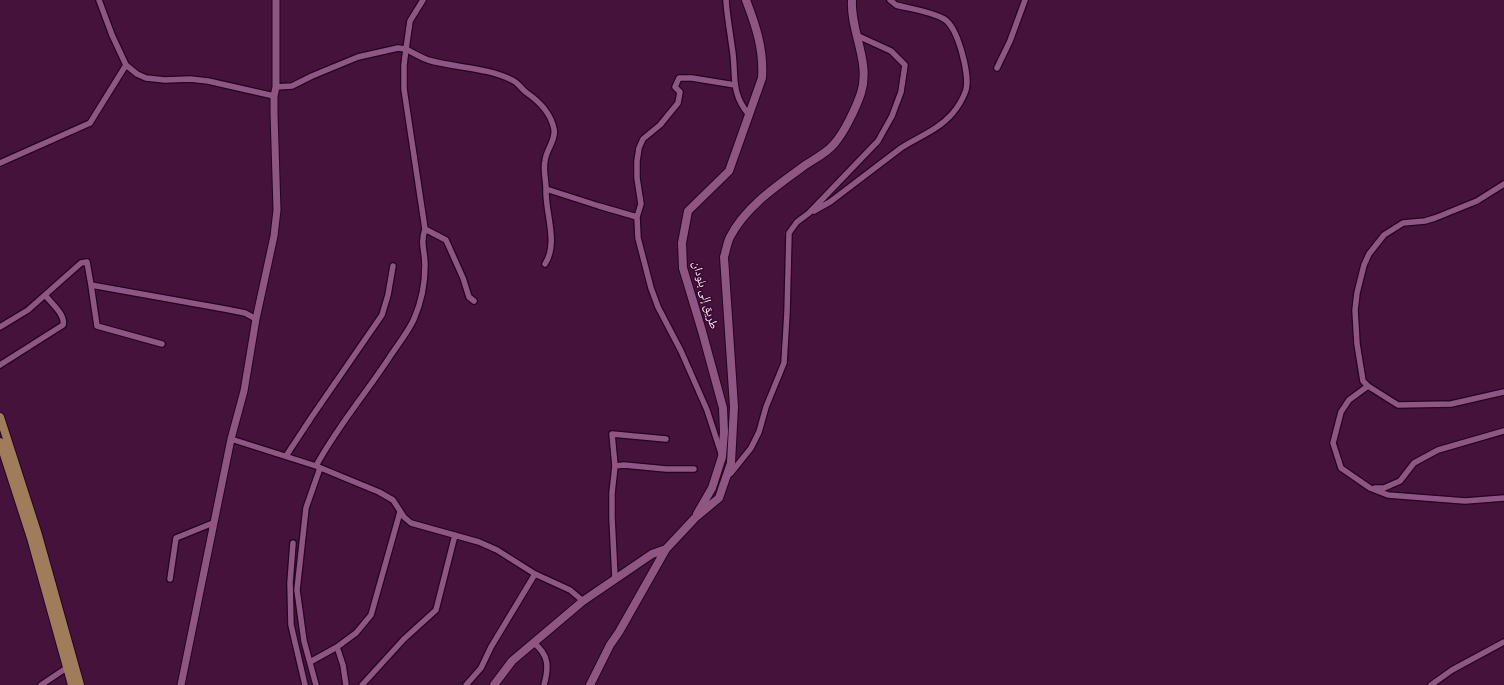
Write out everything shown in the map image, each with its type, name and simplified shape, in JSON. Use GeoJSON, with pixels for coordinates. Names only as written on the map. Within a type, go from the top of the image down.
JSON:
{"type":"FeatureCollection","features":[{"type":"Feature","properties":{"kind":"main road","name":"طريق إلى بلودان"},"geometry":{"type":"LineString","coordinates":[[695,518],[712,488],[722,457],[724,432],[723,408],[683,268],[682,243],[688,211],[729,172],[762,78],[763,63],[760,43],[746,0]]}},
{"type":"Feature","properties":{"kind":"main road"},"geometry":{"type":"LineString","coordinates":[[590,685],[610,645],[619,632],[666,548],[695,518],[719,498],[730,463],[734,407],[724,257],[730,238],[741,220],[760,200],[834,145],[850,119],[862,92],[863,79],[863,64],[853,18],[852,0]]}},
{"type":"Feature","properties":{"kind":"main road"},"geometry":{"type":"LineString","coordinates":[[0,417],[38,536],[80,685]]}},
{"type":"Feature","properties":{"kind":"main road"},"geometry":{"type":"LineString","coordinates":[[0,442],[31,538],[72,685]]}},
{"type":"Feature","properties":{"kind":"main road"},"geometry":{"type":"LineString","coordinates":[[494,685],[512,661],[583,601],[652,554],[666,548]]}},
{"type":"Feature","properties":{"kind":"street"},"geometry":{"type":"LineString","coordinates":[[99,0],[112,35],[126,65],[137,74],[146,78],[165,80],[196,79],[274,96]]}},
{"type":"Feature","properties":{"kind":"street"},"geometry":{"type":"LineString","coordinates":[[181,685],[231,439],[244,391],[256,319],[274,236],[277,210],[274,96],[276,88],[276,0]]}},
{"type":"Feature","properties":{"kind":"street"},"geometry":{"type":"LineString","coordinates":[[316,685],[304,641],[297,590],[306,508],[318,467],[329,442],[403,339],[414,319],[423,284],[425,265],[422,239],[425,229],[404,89],[404,65],[410,21],[423,0]]}},
{"type":"Feature","properties":{"kind":"street"},"geometry":{"type":"LineString","coordinates":[[726,0],[735,86],[743,108],[749,115]]}},
{"type":"Feature","properties":{"kind":"street"},"geometry":{"type":"LineString","coordinates":[[726,476],[732,473],[751,448],[759,432],[766,407],[784,363],[789,233],[797,222],[830,202],[901,148],[944,122],[961,102],[966,89],[966,69],[962,51],[954,32],[945,19],[896,5],[890,0]]}},
{"type":"Feature","properties":{"kind":"street"},"geometry":{"type":"LineString","coordinates":[[997,68],[1010,41],[1025,0]]}},
{"type":"Feature","properties":{"kind":"street"},"geometry":{"type":"LineString","coordinates":[[809,214],[878,141],[892,116],[901,92],[905,65],[891,51],[856,35]]}},
{"type":"Feature","properties":{"kind":"street"},"geometry":{"type":"LineString","coordinates":[[276,88],[292,86],[358,57],[398,48],[430,60],[511,79],[519,84],[523,90],[535,99],[550,116],[554,131],[552,142],[546,154],[544,163],[546,206],[552,243],[550,257],[545,264]]}},
{"type":"Feature","properties":{"kind":"street"},"geometry":{"type":"LineString","coordinates":[[0,163],[90,123],[126,65]]}},
{"type":"Feature","properties":{"kind":"street"},"geometry":{"type":"LineString","coordinates":[[722,457],[707,410],[681,351],[658,307],[651,288],[638,238],[637,217],[642,204],[637,178],[637,162],[639,148],[643,139],[660,125],[678,103],[680,92],[675,87],[679,78],[692,78],[735,86]]}},
{"type":"Feature","properties":{"kind":"street"},"geometry":{"type":"LineString","coordinates":[[1504,184],[1477,201],[1425,221],[1403,223],[1384,235],[1369,254],[1360,278],[1356,310],[1356,328],[1360,369],[1363,381],[1368,386],[1398,405],[1451,404],[1504,392]]}},
{"type":"Feature","properties":{"kind":"street"},"geometry":{"type":"LineString","coordinates":[[546,189],[637,217]]}},
{"type":"Feature","properties":{"kind":"street"},"geometry":{"type":"LineString","coordinates":[[425,229],[446,240],[463,278],[469,297],[474,300]]}},
{"type":"Feature","properties":{"kind":"street"},"geometry":{"type":"LineString","coordinates":[[0,328],[28,310],[81,263],[87,262],[97,326],[162,344]]}},
{"type":"Feature","properties":{"kind":"street"},"geometry":{"type":"LineString","coordinates":[[286,456],[313,414],[382,315],[388,295],[393,266]]}},
{"type":"Feature","properties":{"kind":"street"},"geometry":{"type":"LineString","coordinates":[[91,285],[226,309],[245,313],[256,319]]}},
{"type":"Feature","properties":{"kind":"street"},"geometry":{"type":"LineString","coordinates":[[0,365],[63,325],[64,321],[62,316],[45,295]]}},
{"type":"Feature","properties":{"kind":"street"},"geometry":{"type":"LineString","coordinates":[[1368,386],[1349,400],[1341,412],[1333,443],[1341,468],[1370,488],[1388,495],[1465,501],[1504,498]]}},
{"type":"Feature","properties":{"kind":"street"},"geometry":{"type":"LineString","coordinates":[[1370,488],[1384,488],[1400,481],[1414,463],[1438,450],[1504,431]]}},
{"type":"Feature","properties":{"kind":"street"},"geometry":{"type":"LineString","coordinates":[[615,578],[612,518],[615,466],[612,434],[666,439]]}},
{"type":"Feature","properties":{"kind":"street"},"geometry":{"type":"LineString","coordinates":[[231,439],[318,467],[383,494],[393,500],[400,512],[411,523],[455,536],[469,538],[497,550],[535,574],[570,590],[583,601]]}},
{"type":"Feature","properties":{"kind":"street"},"geometry":{"type":"LineString","coordinates":[[615,466],[624,465],[666,469],[694,469]]}},
{"type":"Feature","properties":{"kind":"street"},"geometry":{"type":"LineString","coordinates":[[310,662],[337,647],[356,633],[371,615],[400,512]]}},
{"type":"Feature","properties":{"kind":"street"},"geometry":{"type":"LineString","coordinates":[[170,579],[176,538],[213,523]]}},
{"type":"Feature","properties":{"kind":"street"},"geometry":{"type":"LineString","coordinates":[[362,685],[404,639],[436,610],[455,536]]}},
{"type":"Feature","properties":{"kind":"street"},"geometry":{"type":"LineString","coordinates":[[293,543],[290,584],[292,625],[305,685]]}},
{"type":"Feature","properties":{"kind":"street"},"geometry":{"type":"LineString","coordinates":[[466,685],[481,668],[491,647],[535,574]]}},
{"type":"Feature","properties":{"kind":"street"},"geometry":{"type":"LineString","coordinates":[[1431,685],[1452,670],[1504,642]]}},
{"type":"Feature","properties":{"kind":"street"},"geometry":{"type":"LineString","coordinates":[[534,643],[542,650],[547,661],[544,685]]}},
{"type":"Feature","properties":{"kind":"street"},"geometry":{"type":"LineString","coordinates":[[337,647],[346,685]]}},
{"type":"Feature","properties":{"kind":"street"},"geometry":{"type":"LineString","coordinates":[[41,685],[68,667]]}}]}
